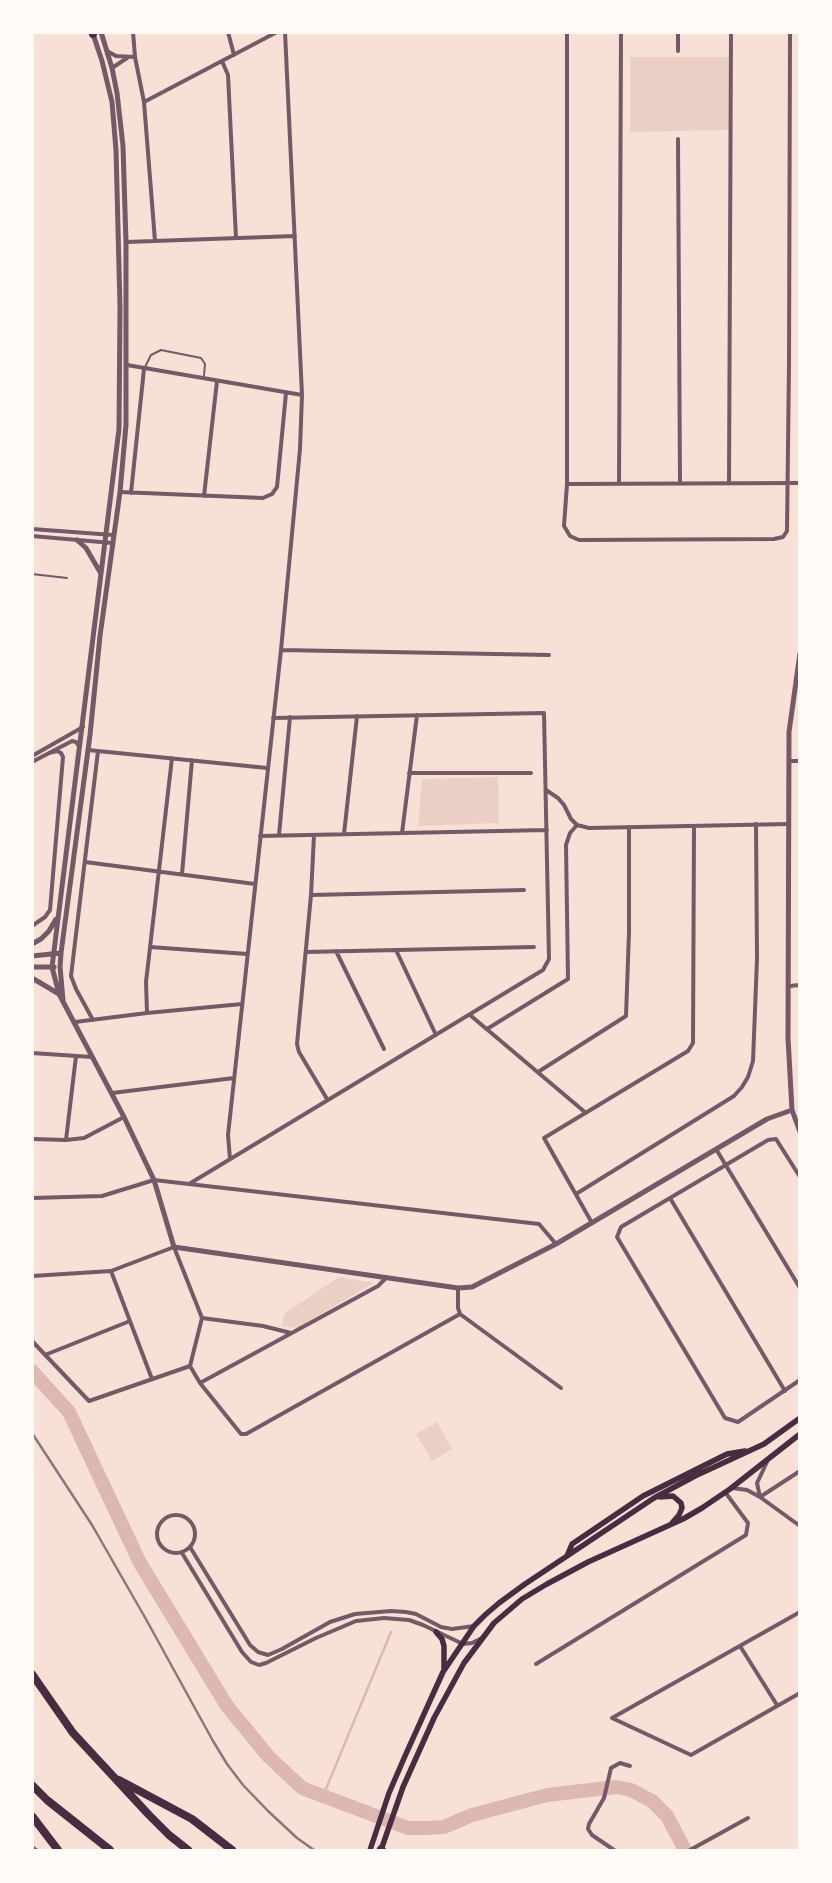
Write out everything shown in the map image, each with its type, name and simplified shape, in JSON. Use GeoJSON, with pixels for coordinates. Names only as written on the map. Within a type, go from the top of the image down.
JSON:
{"type":"FeatureCollection","features":[{"type":"Feature","properties":{"kind":"highway"},"geometry":{"type":"LineString","coordinates":[[32,1674],[73,1733],[169,1835],[188,1850]]}},
{"type":"Feature","properties":{"kind":"highway"},"geometry":{"type":"LineString","coordinates":[[113,1777],[192,1819],[232,1850]]}},
{"type":"Feature","properties":{"kind":"highway"},"geometry":{"type":"LineString","coordinates":[[32,1785],[47,1800],[110,1850]]}},
{"type":"Feature","properties":{"kind":"highway"},"geometry":{"type":"LineString","coordinates":[[32,1816],[58,1850]]}},
{"type":"Feature","properties":{"kind":"main road"},"geometry":{"type":"LineString","coordinates":[[370,1850],[414,1733],[444,1672],[474,1626],[499,1602],[654,1498],[695,1476],[753,1450],[800,1418]]}},
{"type":"Feature","properties":{"kind":"main road"},"geometry":{"type":"LineString","coordinates":[[381,1850],[403,1786],[454,1678],[480,1639],[509,1610],[547,1584],[588,1562],[684,1519],[727,1490],[800,1434]]}},
{"type":"Feature","properties":{"kind":"main road"},"geometry":{"type":"LineString","coordinates":[[567,1556],[572,1544],[644,1496],[727,1454],[753,1450]]}},
{"type":"Feature","properties":{"kind":"main road"},"geometry":{"type":"LineString","coordinates":[[654,1498],[673,1496],[681,1503],[682,1508],[670,1525]]}},
{"type":"Feature","properties":{"kind":"main road"},"geometry":{"type":"LineString","coordinates":[[436,1632],[442,1639],[444,1646],[444,1672]]}},
{"type":"Feature","properties":{"kind":"street"},"geometry":{"type":"LineString","coordinates":[[133,32],[135,56],[144,102],[155,241]]}},
{"type":"Feature","properties":{"kind":"street"},"geometry":{"type":"LineString","coordinates":[[228,32],[234,55]]}},
{"type":"Feature","properties":{"kind":"street"},"geometry":{"type":"LineString","coordinates":[[144,102],[277,32]]}},
{"type":"Feature","properties":{"kind":"street"},"geometry":{"type":"LineString","coordinates":[[230,1159],[228,1135],[281,650],[300,449],[302,395],[285,32]]}},
{"type":"Feature","properties":{"kind":"street"},"geometry":{"type":"LineString","coordinates":[[567,32],[567,484],[564,526],[570,536],[579,540],[774,540],[783,537],[786,531],[788,483],[790,32]]}},
{"type":"Feature","properties":{"kind":"street"},"geometry":{"type":"LineString","coordinates":[[619,484],[621,32]]}},
{"type":"Feature","properties":{"kind":"street"},"geometry":{"type":"LineString","coordinates":[[678,32],[678,51]]}},
{"type":"Feature","properties":{"kind":"street"},"geometry":{"type":"LineString","coordinates":[[729,483],[731,32]]}},
{"type":"Feature","properties":{"kind":"street"},"geometry":{"type":"LineString","coordinates":[[63,1000],[60,966],[61,954],[88,750],[100,636],[120,492],[126,425],[126,242],[123,146],[112,68],[107,51],[96,33]]}},
{"type":"Feature","properties":{"kind":"street"},"geometry":{"type":"LineString","coordinates":[[96,33],[112,102],[116,150],[120,364],[119,430],[104,534],[80,748],[52,954],[52,967],[59,994],[112,1093],[154,1180],[174,1247],[202,1318],[190,1366],[200,1383],[237,1431],[241,1434],[246,1434],[460,1314]]}},
{"type":"Feature","properties":{"kind":"street"},"geometry":{"type":"LineString","coordinates":[[107,51],[116,56],[135,56]]}},
{"type":"Feature","properties":{"kind":"street"},"geometry":{"type":"LineString","coordinates":[[112,68],[129,57]]}},
{"type":"Feature","properties":{"kind":"street"},"geometry":{"type":"LineString","coordinates":[[222,61],[228,75],[236,238]]}},
{"type":"Feature","properties":{"kind":"street"},"geometry":{"type":"LineString","coordinates":[[678,139],[680,484]]}},
{"type":"Feature","properties":{"kind":"street"},"geometry":{"type":"LineString","coordinates":[[118,242],[295,236]]}},
{"type":"Feature","properties":{"kind":"street"},"geometry":{"type":"LineString","coordinates":[[127,365],[302,395]]}},
{"type":"Feature","properties":{"kind":"street"},"geometry":{"type":"LineString","coordinates":[[131,493],[144,369]]}},
{"type":"Feature","properties":{"kind":"street"},"geometry":{"type":"LineString","coordinates":[[204,496],[216,381]]}},
{"type":"Feature","properties":{"kind":"street"},"geometry":{"type":"LineString","coordinates":[[120,492],[263,498],[272,494],[277,487],[286,392]]}},
{"type":"Feature","properties":{"kind":"street"},"geometry":{"type":"LineString","coordinates":[[567,484],[800,483]]}},
{"type":"Feature","properties":{"kind":"street"},"geometry":{"type":"LineString","coordinates":[[32,529],[113,535]]}},
{"type":"Feature","properties":{"kind":"street"},"geometry":{"type":"LineString","coordinates":[[32,536],[112,543]]}},
{"type":"Feature","properties":{"kind":"street"},"geometry":{"type":"LineString","coordinates":[[77,540],[86,548],[100,573]]}},
{"type":"Feature","properties":{"kind":"street"},"geometry":{"type":"LineString","coordinates":[[32,620],[32,628]]}},
{"type":"Feature","properties":{"kind":"street"},"geometry":{"type":"LineString","coordinates":[[281,650],[549,654]]}},
{"type":"Feature","properties":{"kind":"street"},"geometry":{"type":"LineString","coordinates":[[800,653],[789,732],[788,986],[788,1038],[792,1110],[800,1132]]}},
{"type":"Feature","properties":{"kind":"street"},"geometry":{"type":"LineString","coordinates":[[189,1184],[543,970],[549,958],[544,713],[273,718]]}},
{"type":"Feature","properties":{"kind":"street"},"geometry":{"type":"LineString","coordinates":[[402,833],[417,715]]}},
{"type":"Feature","properties":{"kind":"street"},"geometry":{"type":"LineString","coordinates":[[344,834],[357,716]]}},
{"type":"Feature","properties":{"kind":"street"},"geometry":{"type":"LineString","coordinates":[[279,835],[290,718]]}},
{"type":"Feature","properties":{"kind":"street"},"geometry":{"type":"LineString","coordinates":[[32,756],[82,727]]}},
{"type":"Feature","properties":{"kind":"street"},"geometry":{"type":"LineString","coordinates":[[32,762],[72,741],[79,744],[80,748]]}},
{"type":"Feature","properties":{"kind":"street"},"geometry":{"type":"LineString","coordinates":[[88,750],[268,768]]}},
{"type":"Feature","properties":{"kind":"street"},"geometry":{"type":"LineString","coordinates":[[32,926],[45,917],[50,910],[63,757],[57,751],[49,752]]}},
{"type":"Feature","properties":{"kind":"street"},"geometry":{"type":"LineString","coordinates":[[92,1020],[71,976],[98,751]]}},
{"type":"Feature","properties":{"kind":"street"},"geometry":{"type":"LineString","coordinates":[[147,1013],[145,989],[172,758]]}},
{"type":"Feature","properties":{"kind":"street"},"geometry":{"type":"LineString","coordinates":[[182,874],[192,760]]}},
{"type":"Feature","properties":{"kind":"street"},"geometry":{"type":"LineString","coordinates":[[790,761],[800,761]]}},
{"type":"Feature","properties":{"kind":"street"},"geometry":{"type":"LineString","coordinates":[[409,773],[531,773]]}},
{"type":"Feature","properties":{"kind":"street"},"geometry":{"type":"LineString","coordinates":[[546,790],[558,798],[577,825],[589,828],[789,824]]}},
{"type":"Feature","properties":{"kind":"street"},"geometry":{"type":"LineString","coordinates":[[576,1194],[734,1096],[742,1088],[748,1077],[753,1062],[757,959],[756,824]]}},
{"type":"Feature","properties":{"kind":"street"},"geometry":{"type":"LineString","coordinates":[[487,1029],[568,979],[566,845],[570,833],[577,825]]}},
{"type":"Feature","properties":{"kind":"street"},"geometry":{"type":"LineString","coordinates":[[592,1223],[544,1138],[688,1051],[693,1043],[694,826]]}},
{"type":"Feature","properties":{"kind":"street"},"geometry":{"type":"LineString","coordinates":[[538,1072],[626,1016],[629,932],[629,827]]}},
{"type":"Feature","properties":{"kind":"street"},"geometry":{"type":"LineString","coordinates":[[260,836],[547,830]]}},
{"type":"Feature","properties":{"kind":"street"},"geometry":{"type":"LineString","coordinates":[[314,834],[312,895],[297,1044],[299,1052],[327,1100]]}},
{"type":"Feature","properties":{"kind":"street"},"geometry":{"type":"LineString","coordinates":[[85,862],[255,884]]}},
{"type":"Feature","properties":{"kind":"street"},"geometry":{"type":"LineString","coordinates":[[312,895],[524,890]]}},
{"type":"Feature","properties":{"kind":"street"},"geometry":{"type":"LineString","coordinates":[[32,944],[49,931],[58,916]]}},
{"type":"Feature","properties":{"kind":"street"},"geometry":{"type":"LineString","coordinates":[[150,947],[247,954]]}},
{"type":"Feature","properties":{"kind":"street"},"geometry":{"type":"LineString","coordinates":[[306,952],[534,947]]}},
{"type":"Feature","properties":{"kind":"street"},"geometry":{"type":"LineString","coordinates":[[396,950],[436,1035]]}},
{"type":"Feature","properties":{"kind":"street"},"geometry":{"type":"LineString","coordinates":[[336,952],[384,1049]]}},
{"type":"Feature","properties":{"kind":"street"},"geometry":{"type":"LineString","coordinates":[[32,956],[61,954]]}},
{"type":"Feature","properties":{"kind":"street"},"geometry":{"type":"LineString","coordinates":[[32,968],[60,966]]}},
{"type":"Feature","properties":{"kind":"street"},"geometry":{"type":"LineString","coordinates":[[32,978],[59,994]]}},
{"type":"Feature","properties":{"kind":"street"},"geometry":{"type":"LineString","coordinates":[[788,986],[800,985]]}},
{"type":"Feature","properties":{"kind":"street"},"geometry":{"type":"LineString","coordinates":[[75,1022],[242,1004]]}},
{"type":"Feature","properties":{"kind":"street"},"geometry":{"type":"LineString","coordinates":[[470,1015],[586,1113]]}},
{"type":"Feature","properties":{"kind":"street"},"geometry":{"type":"LineString","coordinates":[[32,1053],[92,1057]]}},
{"type":"Feature","properties":{"kind":"street"},"geometry":{"type":"LineString","coordinates":[[66,1140],[76,1056]]}},
{"type":"Feature","properties":{"kind":"street"},"geometry":{"type":"LineString","coordinates":[[112,1093],[234,1078]]}},
{"type":"Feature","properties":{"kind":"street"},"geometry":{"type":"LineString","coordinates":[[32,1276],[112,1271],[174,1247],[458,1288],[472,1287],[556,1244],[766,1119],[792,1110]]}},
{"type":"Feature","properties":{"kind":"street"},"geometry":{"type":"LineString","coordinates":[[32,1139],[66,1140],[84,1138],[124,1117]]}},
{"type":"Feature","properties":{"kind":"street"},"geometry":{"type":"LineString","coordinates":[[800,1177],[776,1139],[768,1140],[621,1227],[617,1238],[725,1418],[738,1422],[800,1380]]}},
{"type":"Feature","properties":{"kind":"street"},"geometry":{"type":"LineString","coordinates":[[716,1149],[800,1288]]}},
{"type":"Feature","properties":{"kind":"street"},"geometry":{"type":"LineString","coordinates":[[32,1198],[102,1196],[154,1180],[539,1224],[556,1244]]}},
{"type":"Feature","properties":{"kind":"street"},"geometry":{"type":"LineString","coordinates":[[670,1198],[785,1391]]}},
{"type":"Feature","properties":{"kind":"street"},"geometry":{"type":"LineString","coordinates":[[112,1271],[152,1379]]}},
{"type":"Feature","properties":{"kind":"street"},"geometry":{"type":"LineString","coordinates":[[200,1383],[378,1286],[386,1278]]}},
{"type":"Feature","properties":{"kind":"street"},"geometry":{"type":"LineString","coordinates":[[458,1288],[458,1308],[460,1314],[561,1388]]}},
{"type":"Feature","properties":{"kind":"street"},"geometry":{"type":"LineString","coordinates":[[202,1318],[263,1326],[291,1333]]}},
{"type":"Feature","properties":{"kind":"street"},"geometry":{"type":"LineString","coordinates":[[45,1355],[130,1321]]}},
{"type":"Feature","properties":{"kind":"street"},"geometry":{"type":"LineString","coordinates":[[32,1341],[89,1401],[190,1366]]}},
{"type":"Feature","properties":{"kind":"street"},"geometry":{"type":"LineString","coordinates":[[760,1497],[757,1483],[770,1457]]}},
{"type":"Feature","properties":{"kind":"street"},"geometry":{"type":"LineString","coordinates":[[760,1497],[800,1471]]}},
{"type":"Feature","properties":{"kind":"street"},"geometry":{"type":"LineString","coordinates":[[727,1490],[747,1490],[760,1497],[800,1526]]}},
{"type":"Feature","properties":{"kind":"street"},"geometry":{"type":"LineString","coordinates":[[536,1664],[746,1535],[748,1523],[727,1490]]}},
{"type":"Feature","properties":{"kind":"street"},"geometry":{"type":"LineString","coordinates":[[174,1515],[190,1522],[195,1533],[190,1547],[182,1552],[170,1553],[159,1545],[156,1532],[162,1521],[174,1515]]}},
{"type":"Feature","properties":{"kind":"street"},"geometry":{"type":"LineString","coordinates":[[190,1547],[250,1645],[258,1652],[268,1654],[282,1649],[330,1622],[356,1614],[391,1611],[406,1612],[416,1614],[441,1627],[452,1630],[474,1626]]}},
{"type":"Feature","properties":{"kind":"street"},"geometry":{"type":"LineString","coordinates":[[182,1552],[242,1652],[251,1662],[259,1665],[356,1621],[384,1618],[409,1620],[463,1644],[472,1643],[480,1639]]}},
{"type":"Feature","properties":{"kind":"street"},"geometry":{"type":"LineString","coordinates":[[800,1612],[612,1718],[691,1755],[800,1693]]}},
{"type":"Feature","properties":{"kind":"street"},"geometry":{"type":"LineString","coordinates":[[740,1646],[777,1705]]}},
{"type":"Feature","properties":{"kind":"street"},"geometry":{"type":"LineString","coordinates":[[614,1850],[588,1829],[604,1798],[609,1772],[620,1763],[630,1766]]}},
{"type":"Feature","properties":{"kind":"street"},"geometry":{"type":"LineString","coordinates":[[692,1850],[748,1818]]}},
{"type":"Feature","properties":{"kind":"street"},"geometry":{"type":"LineString","coordinates":[[32,1847],[36,1850]]}},
{"type":"Feature","properties":{"kind":"lane"},"geometry":{"type":"LineString","coordinates":[[144,369],[151,355],[162,350],[201,358],[205,364],[204,379]]}},
{"type":"Feature","properties":{"kind":"lane"},"geometry":{"type":"LineString","coordinates":[[32,574],[67,578]]}},
{"type":"Feature","properties":{"kind":"shaded area"},"geometry":{"type":"Polygon","coordinates":[[[630,57],[731,57],[730,130],[630,132],[630,57]]]}},
{"type":"Feature","properties":{"kind":"shaded area"},"geometry":{"type":"Polygon","coordinates":[[[498,777],[499,823],[418,826],[422,779],[498,777]]]}},
{"type":"Feature","properties":{"kind":"shaded area"},"geometry":{"type":"Polygon","coordinates":[[[339,1277],[374,1283],[297,1328],[282,1326],[284,1314],[339,1277]]]}},
{"type":"Feature","properties":{"kind":"shaded area"},"geometry":{"type":"Polygon","coordinates":[[[437,1422],[452,1449],[432,1461],[416,1434],[437,1422]]]}},
{"type":"Feature","properties":{"kind":"waterway"},"geometry":{"type":"LineString","coordinates":[[32,1371],[69,1412],[140,1563],[227,1706],[269,1757],[302,1788],[408,1828],[426,1828],[444,1827],[472,1815],[547,1795],[616,1787],[631,1790],[652,1801],[667,1816],[685,1850]]}},
{"type":"Feature","properties":{"kind":"waterway"},"geometry":{"type":"LineString","coordinates":[[323,1796],[391,1632]]}},
{"type":"Feature","properties":{"kind":"railway"},"geometry":{"type":"LineString","coordinates":[[32,1433],[92,1525],[227,1764],[243,1785],[268,1811],[297,1838],[314,1850]]}}]}
